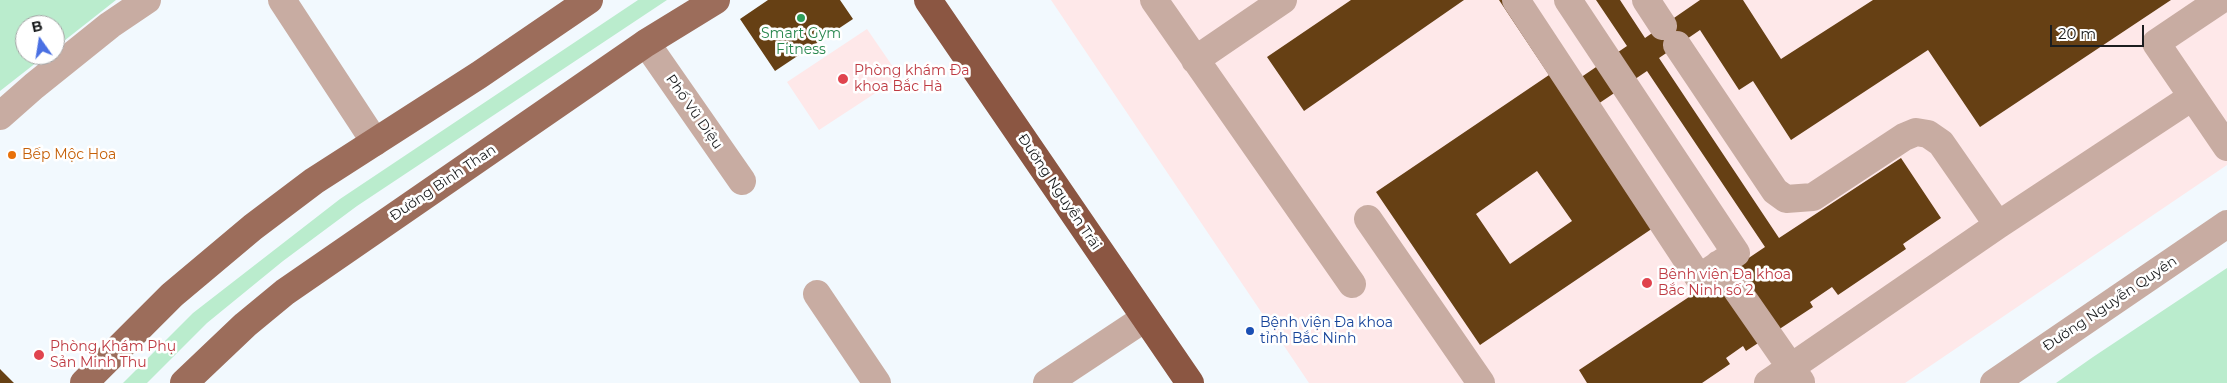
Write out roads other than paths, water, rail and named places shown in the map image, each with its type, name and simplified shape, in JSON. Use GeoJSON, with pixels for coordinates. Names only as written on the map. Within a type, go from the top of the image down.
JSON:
{"type":"FeatureCollection","features":[{"type":"Feature","properties":{"kind":"highway","name":"Đường Nguyễn Trãi"},"geometry":{"type":"LineString","coordinates":[[928,0],[1190,383]]}},
{"type":"Feature","properties":{"kind":"main road"},"geometry":{"type":"LineString","coordinates":[[84,383],[172,295],[207,264],[314,181],[587,0]]}},
{"type":"Feature","properties":{"kind":"main road","name":"Đường Bình Than"},"geometry":{"type":"LineString","coordinates":[[184,383],[245,325],[285,292],[646,43],[716,0]]}},
{"type":"Feature","properties":{"kind":"street"},"geometry":{"type":"LineString","coordinates":[[0,116],[110,25],[147,0]]}},
{"type":"Feature","properties":{"kind":"street"},"geometry":{"type":"LineString","coordinates":[[282,0],[375,142]]}},
{"type":"Feature","properties":{"kind":"street"},"geometry":{"type":"LineString","coordinates":[[1154,0],[1352,284]]}},
{"type":"Feature","properties":{"kind":"street"},"geometry":{"type":"LineString","coordinates":[[1195,60],[1283,0]]}},
{"type":"Feature","properties":{"kind":"street"},"geometry":{"type":"LineString","coordinates":[[1516,0],[1699,278],[1736,253],[1568,0]]}},
{"type":"Feature","properties":{"kind":"street"},"geometry":{"type":"LineString","coordinates":[[1646,0],[1774,191],[1786,199],[1813,196],[1904,137],[1916,132],[1928,134],[1941,143],[1998,224]]}},
{"type":"Feature","properties":{"kind":"street"},"geometry":{"type":"LineString","coordinates":[[2220,0],[2156,43],[2227,147]]}},
{"type":"Feature","properties":{"kind":"street","name":"Phố Vũ Diệu"},"geometry":{"type":"LineString","coordinates":[[646,43],[742,181]]}},
{"type":"Feature","properties":{"kind":"street"},"geometry":{"type":"LineString","coordinates":[[1768,383],[1796,375],[1998,224],[2192,97]]}},
{"type":"Feature","properties":{"kind":"street"},"geometry":{"type":"LineString","coordinates":[[1368,219],[1481,383]]}},
{"type":"Feature","properties":{"kind":"street","name":"Đường Nguyễn Quyền"},"geometry":{"type":"LineString","coordinates":[[1994,383],[2227,224]]}},
{"type":"Feature","properties":{"kind":"street"},"geometry":{"type":"LineString","coordinates":[[1719,264],[1796,375]]}},
{"type":"Feature","properties":{"kind":"street"},"geometry":{"type":"LineString","coordinates":[[817,294],[877,383]]}},
{"type":"Feature","properties":{"kind":"street"},"geometry":{"type":"LineString","coordinates":[[1047,383],[1145,318]]}},
{"type":"Feature","properties":{"kind":"place","name":"Smart Gym Fitness"},"geometry":{"type":"Point","coordinates":[801,18]}},
{"type":"Feature","properties":{"kind":"place","name":"Phòng khám Đa khoa Bắc Hà"},"geometry":{"type":"Point","coordinates":[843,79]}},
{"type":"Feature","properties":{"kind":"place","name":"Bếp Mộc Hoa"},"geometry":{"type":"Point","coordinates":[12,155]}},
{"type":"Feature","properties":{"kind":"place","name":"Bệnh viện Đa khoa Bắc Ninh số 2"},"geometry":{"type":"Point","coordinates":[1647,283]}},
{"type":"Feature","properties":{"kind":"place","name":"Bệnh viện Đa khoa tỉnh Bắc Ninh"},"geometry":{"type":"Point","coordinates":[1250,331]}},
{"type":"Feature","properties":{"kind":"place","name":"Phòng Khám Phụ Sản Minh Thu"},"geometry":{"type":"Point","coordinates":[39,355]}}]}
